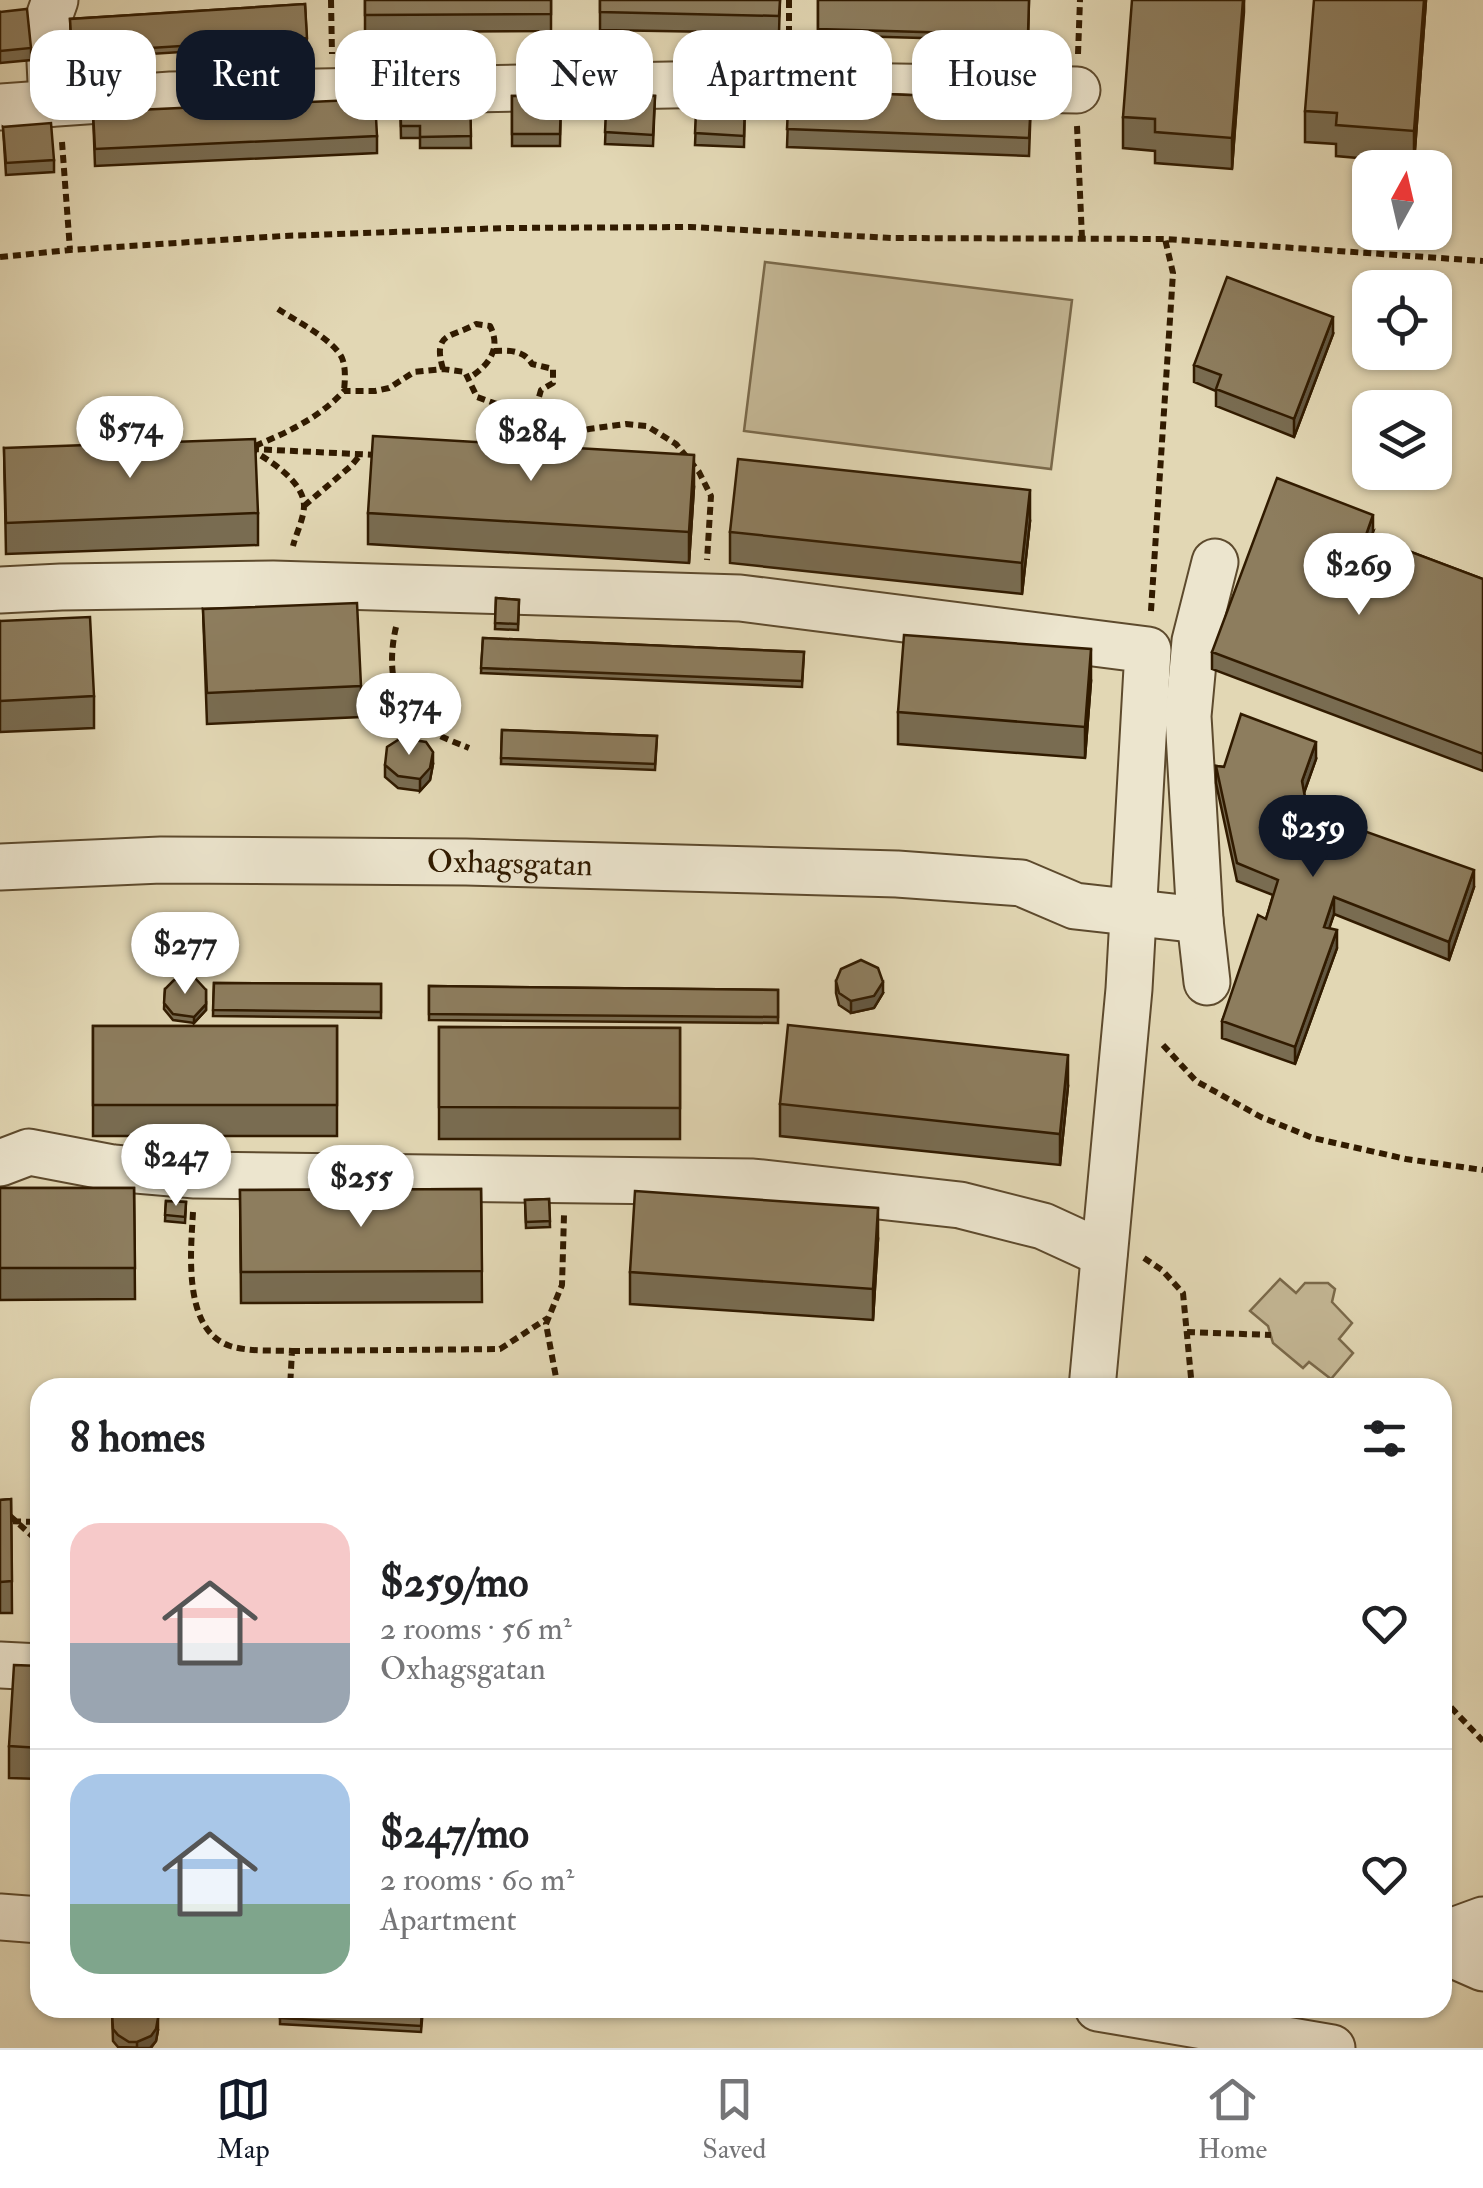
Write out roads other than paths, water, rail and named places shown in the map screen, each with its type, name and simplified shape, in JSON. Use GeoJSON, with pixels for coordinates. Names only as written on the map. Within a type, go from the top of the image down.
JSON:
{"type":"FeatureCollection","features":[{"type":"Feature","properties":{"kind":"street"},"geometry":{"type":"LineString","coordinates":[[49,30],[55,0]]}},
{"type":"Feature","properties":{"kind":"street"},"geometry":{"type":"LineString","coordinates":[[156,96],[720,84],[1078,90]]}},
{"type":"Feature","properties":{"kind":"street"},"geometry":{"type":"LineString","coordinates":[[0,107],[30,105]]}},
{"type":"Feature","properties":{"kind":"street"},"geometry":{"type":"LineString","coordinates":[[1207,982],[1188,716],[1195,642],[1216,562]]}},
{"type":"Feature","properties":{"kind":"street"},"geometry":{"type":"LineString","coordinates":[[0,590],[272,584],[740,598],[1148,650],[1135,912],[1093,1378]]}},
{"type":"Feature","properties":{"kind":"street","name":"Oxhagsgatan"},"geometry":{"type":"LineString","coordinates":[[0,868],[161,860],[466,862],[897,874],[1020,883],[1076,906],[1200,920]]}},
{"type":"Feature","properties":{"kind":"street"},"geometry":{"type":"LineString","coordinates":[[0,1163],[29,1152],[113,1168],[196,1175],[753,1182],[960,1205],[1043,1226],[1104,1250]]}},
{"type":"Feature","properties":{"kind":"street"},"geometry":{"type":"LineString","coordinates":[[0,1665],[30,1666]]}},
{"type":"Feature","properties":{"kind":"street"},"geometry":{"type":"LineString","coordinates":[[0,1917],[30,1919]]}},
{"type":"Feature","properties":{"kind":"street"},"geometry":{"type":"LineString","coordinates":[[1452,1932],[1483,1920]]}},
{"type":"Feature","properties":{"kind":"street"},"geometry":{"type":"LineString","coordinates":[[1452,1954],[1483,1968]]}},
{"type":"Feature","properties":{"kind":"street"},"geometry":{"type":"LineString","coordinates":[[1112,2022],[1332,2048]]}}]}
